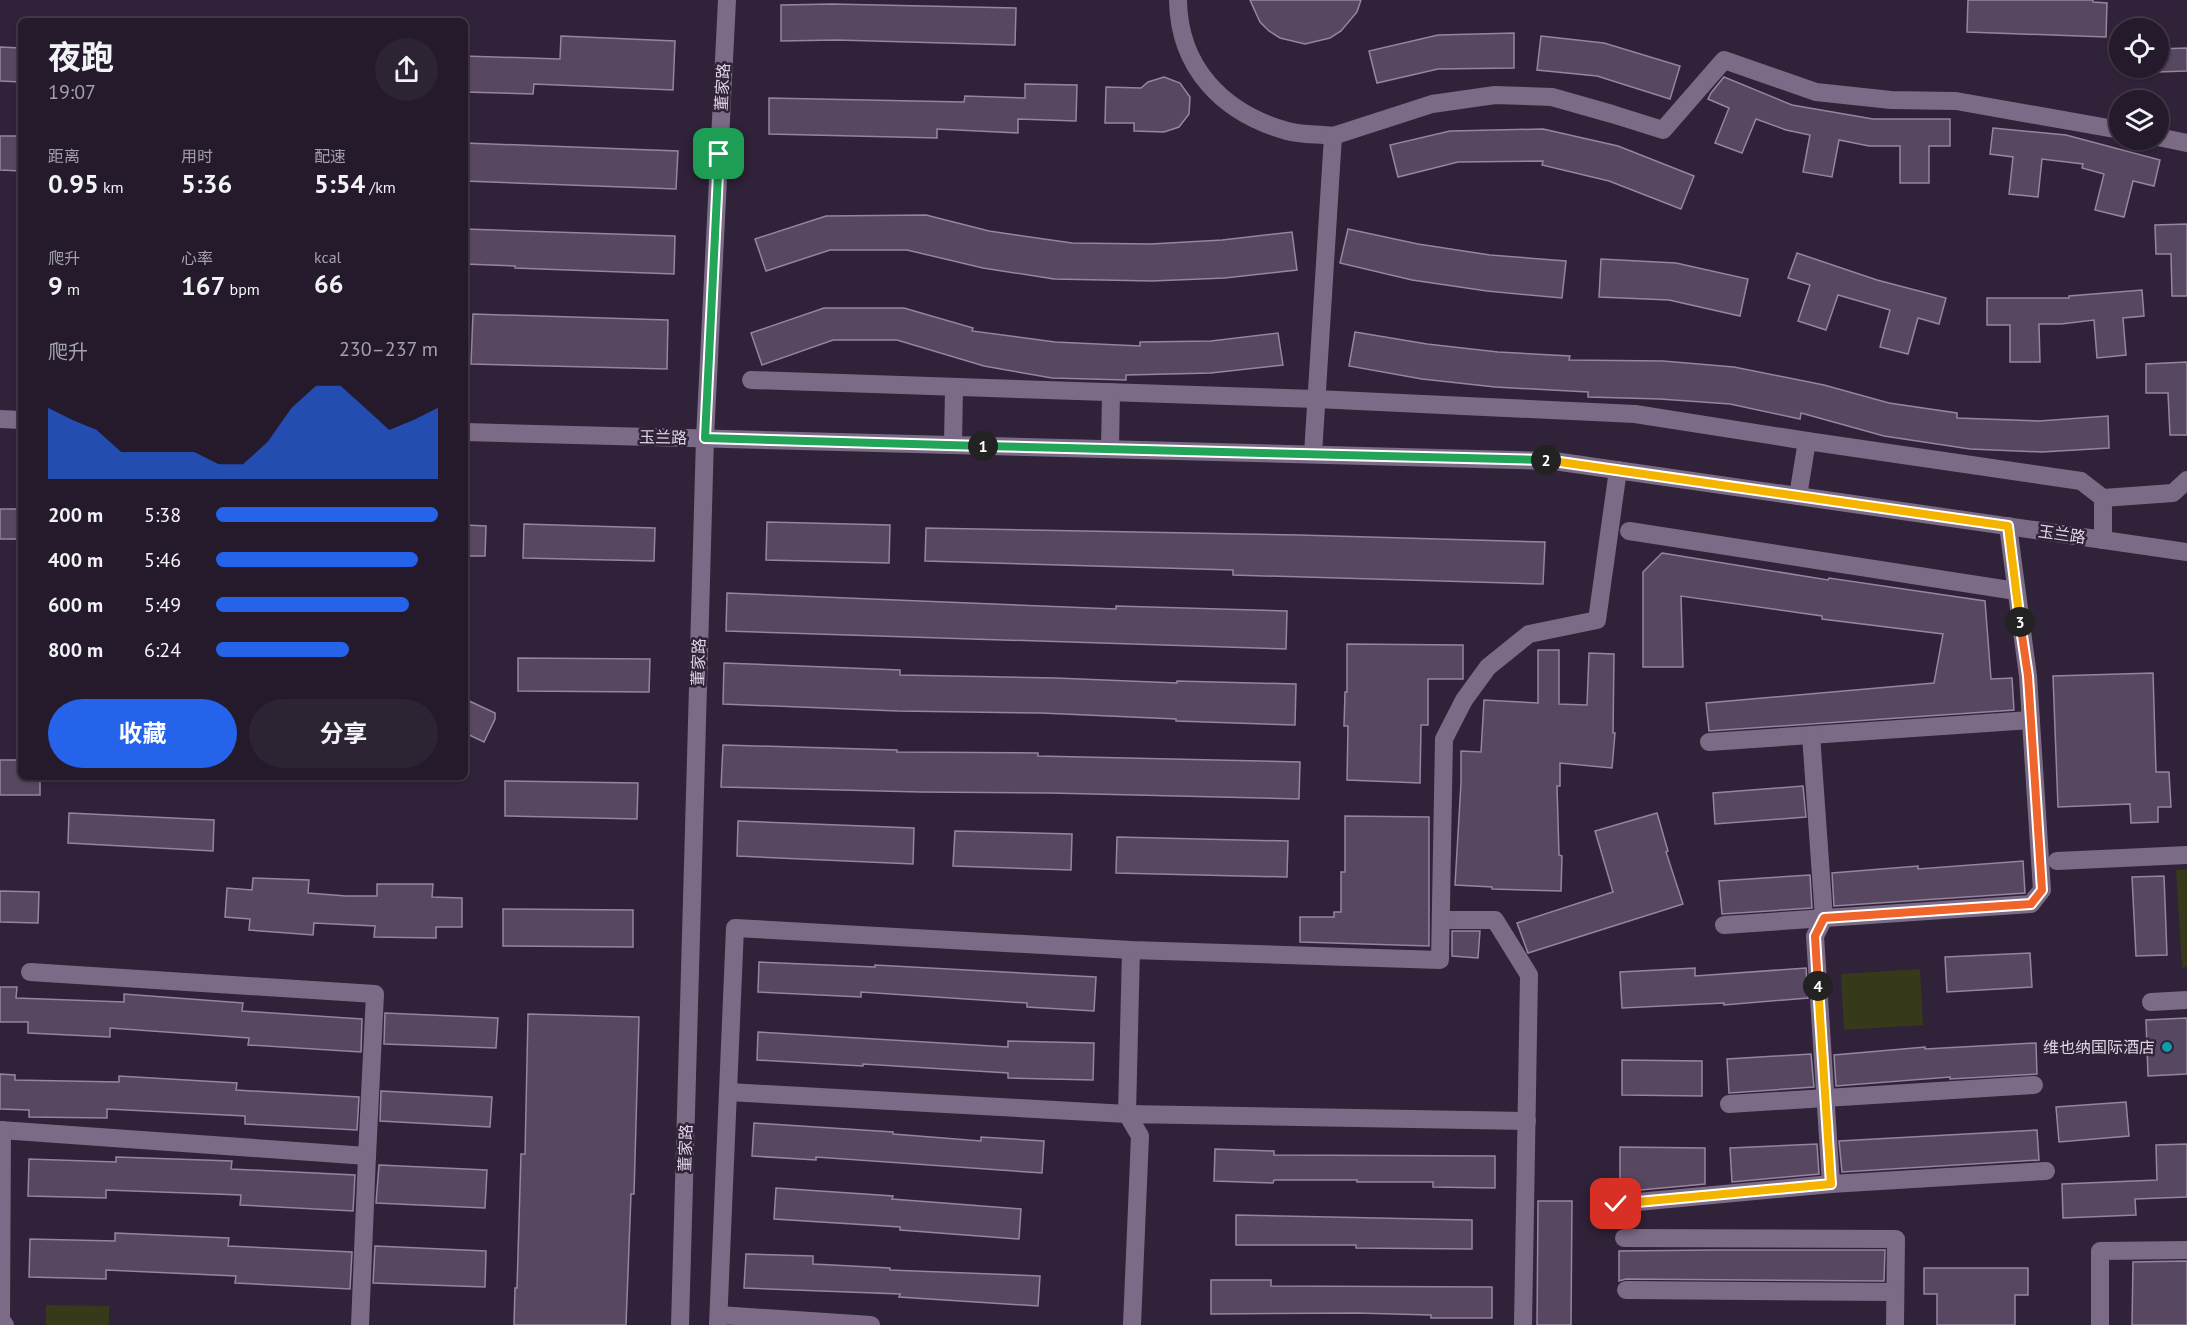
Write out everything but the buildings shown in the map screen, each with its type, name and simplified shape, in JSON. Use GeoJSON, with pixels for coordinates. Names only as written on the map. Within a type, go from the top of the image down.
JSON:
{"type":"FeatureCollection","features":[{"type":"Feature","properties":{"kind":"street","name":"董家路"},"geometry":{"type":"LineString","coordinates":[[680,1325],[705,438],[727,0]]}},
{"type":"Feature","properties":{"kind":"street"},"geometry":{"type":"LineString","coordinates":[[1178,0],[1178,21],[1190,58],[1213,91],[1245,116],[1288,132],[1333,136],[1432,104],[1495,95],[1552,97],[1663,130],[1724,60],[1816,92],[1891,100],[1956,101],[2109,128]]}},
{"type":"Feature","properties":{"kind":"street"},"geometry":{"type":"LineString","coordinates":[[1313,454],[1333,136]]}},
{"type":"Feature","properties":{"kind":"street"},"geometry":{"type":"LineString","coordinates":[[2169,139],[2187,143]]}},
{"type":"Feature","properties":{"kind":"street"},"geometry":{"type":"LineString","coordinates":[[751,380],[1316,399],[1635,414],[2080,481],[2103,498],[2173,493],[2187,480]]}},
{"type":"Feature","properties":{"kind":"street"},"geometry":{"type":"LineString","coordinates":[[953,445],[954,387]]}},
{"type":"Feature","properties":{"kind":"street"},"geometry":{"type":"LineString","coordinates":[[1110,449],[1111,392]]}},
{"type":"Feature","properties":{"kind":"street"},"geometry":{"type":"LineString","coordinates":[[0,419],[18,420]]}},
{"type":"Feature","properties":{"kind":"street","name":"玉兰路"},"geometry":{"type":"LineString","coordinates":[[468,432],[1554,461],[2187,552]]}},
{"type":"Feature","properties":{"kind":"street"},"geometry":{"type":"LineString","coordinates":[[1798,496],[1807,441]]}},
{"type":"Feature","properties":{"kind":"street"},"geometry":{"type":"LineString","coordinates":[[872,1325],[718,1320],[735,928],[1131,950],[1440,960],[1444,739],[1464,700],[1488,667],[1529,634],[1597,620],[1618,470]]}},
{"type":"Feature","properties":{"kind":"street"},"geometry":{"type":"LineString","coordinates":[[2103,498],[2103,540]]}},
{"type":"Feature","properties":{"kind":"street"},"geometry":{"type":"LineString","coordinates":[[1724,925],[2031,904],[2042,890],[2028,676],[2008,526]]}},
{"type":"Feature","properties":{"kind":"street"},"geometry":{"type":"LineString","coordinates":[[1629,531],[2016,591]]}},
{"type":"Feature","properties":{"kind":"street"},"geometry":{"type":"LineString","coordinates":[[1709,742],[2031,720]]}},
{"type":"Feature","properties":{"kind":"street"},"geometry":{"type":"LineString","coordinates":[[1811,735],[1824,918],[1815,936],[1831,1184]]}},
{"type":"Feature","properties":{"kind":"street"},"geometry":{"type":"LineString","coordinates":[[2057,861],[2187,855]]}},
{"type":"Feature","properties":{"kind":"street"},"geometry":{"type":"LineString","coordinates":[[1440,920],[1495,920],[1529,975],[1523,1325]]}},
{"type":"Feature","properties":{"kind":"street"},"geometry":{"type":"LineString","coordinates":[[1131,950],[1127,1114],[1140,1136],[1132,1325]]}},
{"type":"Feature","properties":{"kind":"street"},"geometry":{"type":"LineString","coordinates":[[30,972],[375,994],[360,1325]]}},
{"type":"Feature","properties":{"kind":"street"},"geometry":{"type":"LineString","coordinates":[[2151,1002],[2187,1000]]}},
{"type":"Feature","properties":{"kind":"street"},"geometry":{"type":"LineString","coordinates":[[1729,1104],[2034,1085]]}},
{"type":"Feature","properties":{"kind":"street"},"geometry":{"type":"LineString","coordinates":[[728,1092],[1127,1114],[1527,1121]]}},
{"type":"Feature","properties":{"kind":"street"},"geometry":{"type":"LineString","coordinates":[[5,1325],[1,1320],[1,1130],[367,1156]]}},
{"type":"Feature","properties":{"kind":"street"},"geometry":{"type":"LineString","coordinates":[[1616,1204],[1831,1184],[2046,1171]]}},
{"type":"Feature","properties":{"kind":"street"},"geometry":{"type":"LineString","coordinates":[[1624,1238],[1896,1239],[1895,1325]]}},
{"type":"Feature","properties":{"kind":"street"},"geometry":{"type":"LineString","coordinates":[[2100,1325],[2100,1251],[2187,1250]]}},
{"type":"Feature","properties":{"kind":"street"},"geometry":{"type":"LineString","coordinates":[[1626,1290],[1895,1292]]}},
{"type":"Feature","properties":{"kind":"green space"},"geometry":{"type":"Polygon","coordinates":[[[2187,869],[2187,967],[2182,968],[2176,870],[2187,869]]]}},
{"type":"Feature","properties":{"kind":"green space"},"geometry":{"type":"Polygon","coordinates":[[[1920,969],[1923,1025],[1844,1030],[1841,974],[1920,969]]]}},
{"type":"Feature","properties":{"kind":"green space"},"geometry":{"type":"Polygon","coordinates":[[[46,1305],[109,1306],[109,1325],[46,1325],[46,1305]]]}},
{"type":"Feature","properties":{"kind":"place","name":"维也纳国际酒店"},"geometry":{"type":"Point","coordinates":[2167,1047]}},
{"type":"Feature","properties":{"kind":"route"},"geometry":{"type":"LineString","coordinates":[[719,154],[705,438],[1554,461],[2008,526],[2028,676],[2042,890],[2031,904],[1824,918],[1815,936],[1831,1184],[1616,1204]]}}]}
